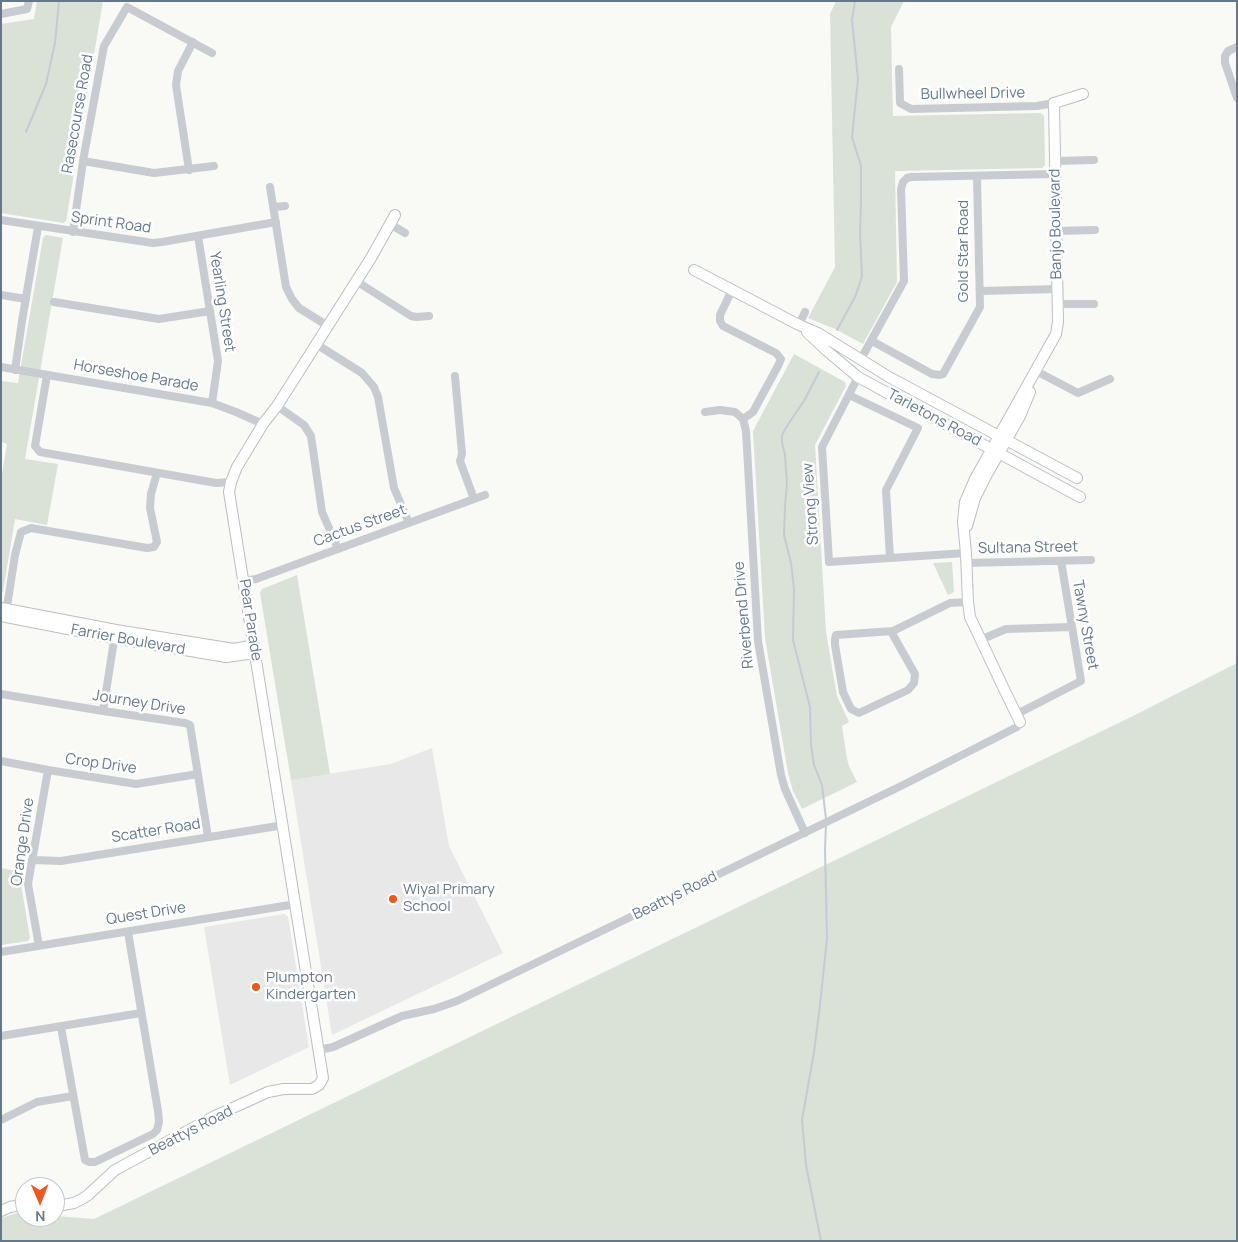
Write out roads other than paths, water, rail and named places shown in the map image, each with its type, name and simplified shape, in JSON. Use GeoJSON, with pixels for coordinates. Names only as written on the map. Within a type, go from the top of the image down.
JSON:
{"type":"FeatureCollection","features":[{"type":"Feature","properties":{"kind":"street"},"geometry":{"type":"LineString","coordinates":[[1,14],[27,9],[29,1]]}},
{"type":"Feature","properties":{"kind":"street","name":"Rasecourse Road"},"geometry":{"type":"LineString","coordinates":[[73,232],[104,46],[127,7],[193,42]]}},
{"type":"Feature","properties":{"kind":"street"},"geometry":{"type":"LineString","coordinates":[[189,170],[176,85],[178,70],[193,42],[212,53]]}},
{"type":"Feature","properties":{"kind":"street"},"geometry":{"type":"LineString","coordinates":[[1237,48],[1228,51],[1225,56],[1225,63],[1237,98]]}},
{"type":"Feature","properties":{"kind":"street","name":"Bullwheel Drive"},"geometry":{"type":"LineString","coordinates":[[899,68],[900,103],[911,109],[1037,106],[1054,103]]}},
{"type":"Feature","properties":{"kind":"street"},"geometry":{"type":"LineString","coordinates":[[1054,103],[1083,94]]}},
{"type":"Feature","properties":{"kind":"street","name":"Banjo Boulevard"},"geometry":{"type":"LineString","coordinates":[[1018,718],[970,617],[962,522],[965,502],[975,479],[1020,416],[1036,371],[1056,334],[1058,289],[1054,103]]}},
{"type":"Feature","properties":{"kind":"street"},"geometry":{"type":"LineString","coordinates":[[1055,161],[1094,160]]}},
{"type":"Feature","properties":{"kind":"street"},"geometry":{"type":"LineString","coordinates":[[84,161],[154,173],[214,166]]}},
{"type":"Feature","properties":{"kind":"street"},"geometry":{"type":"LineString","coordinates":[[861,359],[904,281],[901,189],[903,182],[907,178],[1055,174]]}},
{"type":"Feature","properties":{"kind":"street","name":"Gold Star Road"},"geometry":{"type":"LineString","coordinates":[[872,341],[932,374],[944,374],[980,307],[977,176]]}},
{"type":"Feature","properties":{"kind":"street"},"geometry":{"type":"LineString","coordinates":[[270,187],[286,287],[299,308],[328,326]]}},
{"type":"Feature","properties":{"kind":"street"},"geometry":{"type":"LineString","coordinates":[[274,207],[285,206]]}},
{"type":"Feature","properties":{"kind":"street","name":"Sprint Road"},"geometry":{"type":"LineString","coordinates":[[1,220],[153,243],[276,222]]}},
{"type":"Feature","properties":{"kind":"street"},"geometry":{"type":"LineString","coordinates":[[392,220],[405,233]]}},
{"type":"Feature","properties":{"kind":"street","name":"Pear Parade"},"geometry":{"type":"LineString","coordinates":[[322,1068],[229,492],[237,467],[328,326],[392,220]]}},
{"type":"Feature","properties":{"kind":"street"},"geometry":{"type":"LineString","coordinates":[[16,370],[38,227]]}},
{"type":"Feature","properties":{"kind":"street"},"geometry":{"type":"LineString","coordinates":[[1056,231],[1095,230]]}},
{"type":"Feature","properties":{"kind":"street","name":"Yearling Street"},"geometry":{"type":"LineString","coordinates":[[198,236],[218,361],[212,403]]}},
{"type":"Feature","properties":{"kind":"street","name":"Tarletons Road"},"geometry":{"type":"LineString","coordinates":[[694,270],[818,334],[861,359],[1000,444],[1080,497]]}},
{"type":"Feature","properties":{"kind":"street"},"geometry":{"type":"LineString","coordinates":[[356,281],[411,316],[429,316]]}},
{"type":"Feature","properties":{"kind":"street"},"geometry":{"type":"LineString","coordinates":[[980,291],[1058,289]]}},
{"type":"Feature","properties":{"kind":"street"},"geometry":{"type":"LineString","coordinates":[[706,412],[720,410],[735,412],[743,419],[753,412],[781,359],[776,353],[723,326],[720,321],[720,315],[732,290]]}},
{"type":"Feature","properties":{"kind":"street"},"geometry":{"type":"LineString","coordinates":[[1,295],[26,299]]}},
{"type":"Feature","properties":{"kind":"street"},"geometry":{"type":"LineString","coordinates":[[54,302],[159,319],[210,311]]}},
{"type":"Feature","properties":{"kind":"street"},"geometry":{"type":"LineString","coordinates":[[1058,304],[1094,304]]}},
{"type":"Feature","properties":{"kind":"street"},"geometry":{"type":"LineString","coordinates":[[799,325],[805,312]]}},
{"type":"Feature","properties":{"kind":"street","name":"Tarletons Road"},"geometry":{"type":"LineString","coordinates":[[799,325],[858,377],[1077,478]]}},
{"type":"Feature","properties":{"kind":"street"},"geometry":{"type":"LineString","coordinates":[[316,344],[362,373],[374,387],[378,397],[394,488],[408,523]]}},
{"type":"Feature","properties":{"kind":"street","name":"Horseshoe Parade"},"geometry":{"type":"LineString","coordinates":[[1,367],[212,403],[263,424]]}},
{"type":"Feature","properties":{"kind":"street"},"geometry":{"type":"LineString","coordinates":[[1036,371],[1078,393],[1110,379]]}},
{"type":"Feature","properties":{"kind":"street"},"geometry":{"type":"LineString","coordinates":[[47,375],[35,446],[40,452],[216,484],[231,482]]}},
{"type":"Feature","properties":{"kind":"street"},"geometry":{"type":"LineString","coordinates":[[455,376],[462,454],[460,461],[474,499]]}},
{"type":"Feature","properties":{"kind":"street","name":"Strong View"},"geometry":{"type":"LineString","coordinates":[[858,377],[822,447],[829,562],[890,558],[966,558]]}},
{"type":"Feature","properties":{"kind":"street"},"geometry":{"type":"LineString","coordinates":[[849,395],[918,428],[886,490],[890,558]]}},
{"type":"Feature","properties":{"kind":"street"},"geometry":{"type":"LineString","coordinates":[[277,406],[304,425],[311,436],[322,512],[338,549]]}},
{"type":"Feature","properties":{"kind":"street","name":"Riverbend Drive"},"geometry":{"type":"LineString","coordinates":[[743,419],[746,431],[758,641],[781,775],[805,833]]}},
{"type":"Feature","properties":{"kind":"street"},"geometry":{"type":"LineString","coordinates":[[3,613],[21,532],[31,528],[147,548],[154,547],[157,542],[150,508],[151,494],[157,473]]}},
{"type":"Feature","properties":{"kind":"street","name":"Cactus Street"},"geometry":{"type":"LineString","coordinates":[[243,581],[256,579],[485,495]]}},
{"type":"Feature","properties":{"kind":"street","name":"Sultana Street"},"geometry":{"type":"LineString","coordinates":[[966,558],[1091,560]]}},
{"type":"Feature","properties":{"kind":"street","name":"Tawny Street"},"geometry":{"type":"LineString","coordinates":[[1018,718],[1081,681],[1061,561]]}},
{"type":"Feature","properties":{"kind":"street"},"geometry":{"type":"LineString","coordinates":[[892,631],[915,674],[914,683],[908,690],[859,712],[851,709],[843,692],[835,646],[836,635],[892,631],[950,603],[968,602]]}},
{"type":"Feature","properties":{"kind":"street","name":"Farrier Boulevard"},"geometry":{"type":"LineString","coordinates":[[3,613],[115,634],[234,649],[255,649]]}},
{"type":"Feature","properties":{"kind":"street"},"geometry":{"type":"LineString","coordinates":[[980,640],[1006,629],[1072,628]]}},
{"type":"Feature","properties":{"kind":"street"},"geometry":{"type":"LineString","coordinates":[[103,711],[115,634]]}},
{"type":"Feature","properties":{"kind":"street","name":"Journey Drive"},"geometry":{"type":"LineString","coordinates":[[1,694],[185,722],[190,725],[208,837]]}},
{"type":"Feature","properties":{"kind":"street","name":"Beattys Road"},"geometry":{"type":"LineString","coordinates":[[320,1050],[333,1047],[402,1016],[434,1009],[457,1001],[805,833],[1017,727],[1018,718]]}},
{"type":"Feature","properties":{"kind":"street","name":"Crop Drive"},"geometry":{"type":"LineString","coordinates":[[1,762],[136,784],[198,774]]}},
{"type":"Feature","properties":{"kind":"street","name":"Orange Drive"},"geometry":{"type":"LineString","coordinates":[[39,946],[28,888],[48,770]]}},
{"type":"Feature","properties":{"kind":"street","name":"Scatter Road"},"geometry":{"type":"LineString","coordinates":[[32,860],[62,860],[284,825]]}},
{"type":"Feature","properties":{"kind":"street","name":"Quest Drive"},"geometry":{"type":"LineString","coordinates":[[1,952],[296,904]]}},
{"type":"Feature","properties":{"kind":"street"},"geometry":{"type":"LineString","coordinates":[[61,1027],[85,1160],[95,1162],[153,1134],[157,1130],[159,1122],[158,1110],[128,932]]}},
{"type":"Feature","properties":{"kind":"street"},"geometry":{"type":"LineString","coordinates":[[1,1036],[141,1013]]}},
{"type":"Feature","properties":{"kind":"street","name":"Beattys Road"},"geometry":{"type":"LineString","coordinates":[[65,1204],[74,1203],[82,1199],[115,1170],[216,1116],[268,1092],[284,1089],[312,1089],[319,1085],[323,1078],[322,1068]]}},
{"type":"Feature","properties":{"kind":"street"},"geometry":{"type":"LineString","coordinates":[[1,1120],[37,1102],[73,1096]]}},
{"type":"Feature","properties":{"kind":"street"},"geometry":{"type":"LineString","coordinates":[[1,1211],[15,1206]]}},
{"type":"Feature","properties":{"kind":"waterway"},"geometry":{"type":"LineString","coordinates":[[26,132],[46,84],[55,43],[59,1]]}},
{"type":"Feature","properties":{"kind":"waterway"},"geometry":{"type":"LineString","coordinates":[[837,330],[855,297],[862,277],[860,233],[861,166],[852,137],[858,79],[852,20],[855,1]]}},
{"type":"Feature","properties":{"kind":"waterway"},"geometry":{"type":"LineString","coordinates":[[819,372],[804,401],[782,435],[782,443],[787,483],[784,535],[791,563],[794,589],[793,640],[810,707],[811,745],[814,765],[822,785],[826,819]]}},
{"type":"Feature","properties":{"kind":"waterway"},"geometry":{"type":"LineString","coordinates":[[821,1241],[806,1165],[802,1120],[814,1052],[827,938],[826,824]]}},
{"type":"Feature","properties":{"kind":"place","name":"Wiyal Primary School"},"geometry":{"type":"Point","coordinates":[393,899]}},
{"type":"Feature","properties":{"kind":"place","name":"Plumpton Kindergarten"},"geometry":{"type":"Point","coordinates":[256,987]}}]}
